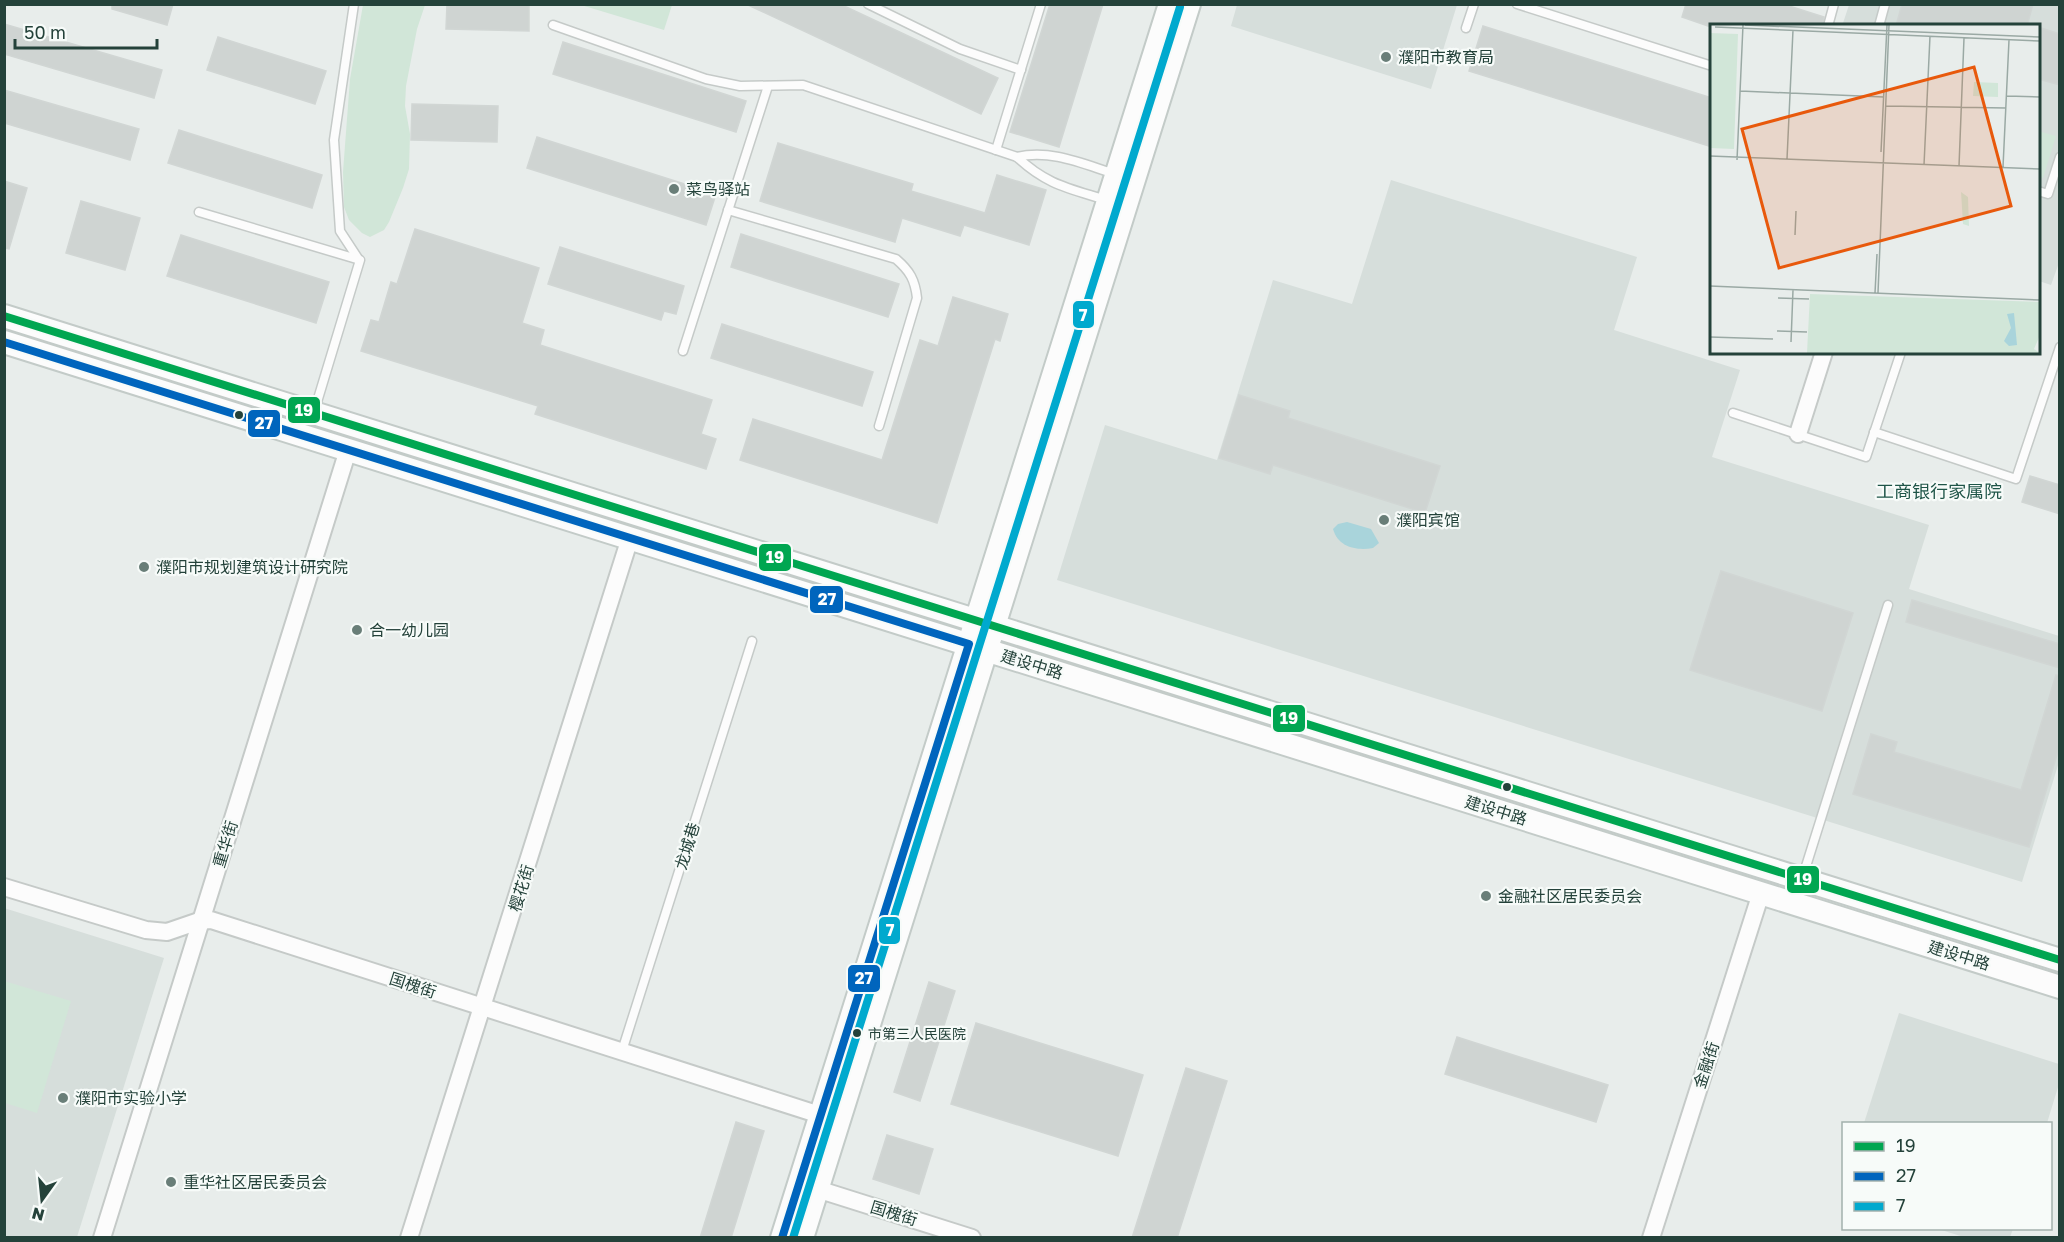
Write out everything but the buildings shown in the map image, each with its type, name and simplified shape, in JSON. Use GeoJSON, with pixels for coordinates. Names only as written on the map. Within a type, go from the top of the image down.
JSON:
{"type":"FeatureCollection","features":[{"type":"Feature","properties":{"kind":"main road"},"geometry":{"type":"LineString","coordinates":[[985,623],[1109,201],[1170,4]]}},
{"type":"Feature","properties":{"kind":"main road"},"geometry":{"type":"LineString","coordinates":[[782,1238],[820,1115],[1189,4]]}},
{"type":"Feature","properties":{"kind":"main road","name":"建设中路"},"geometry":{"type":"LineString","coordinates":[[4,316],[2060,960]]}},
{"type":"Feature","properties":{"kind":"main road","name":"建设中路"},"geometry":{"type":"LineString","coordinates":[[4,342],[2060,987]]}},
{"type":"Feature","properties":{"kind":"main road"},"geometry":{"type":"LineString","coordinates":[[802,1238],[977,647]]}},
{"type":"Feature","properties":{"kind":"street"},"geometry":{"type":"LineString","coordinates":[[1798,434],[1823,354]]}},
{"type":"Feature","properties":{"kind":"street","name":"重华街"},"geometry":{"type":"LineString","coordinates":[[102,1238],[348,450]]}},
{"type":"Feature","properties":{"kind":"street","name":"樱花街"},"geometry":{"type":"LineString","coordinates":[[409,1238],[630,538]]}},
{"type":"Feature","properties":{"kind":"street","name":"国槐街"},"geometry":{"type":"LineString","coordinates":[[4,887],[146,930],[167,932],[211,920],[820,1115]]}},
{"type":"Feature","properties":{"kind":"street","name":"金融街"},"geometry":{"type":"LineString","coordinates":[[1651,1238],[1761,893]]}},
{"type":"Feature","properties":{"kind":"street","name":"国槐街"},"geometry":{"type":"LineString","coordinates":[[817,1189],[972,1238]]}},
{"type":"Feature","properties":{"kind":"lane"},"geometry":{"type":"LineString","coordinates":[[354,4],[334,140],[340,231],[360,260]]}},
{"type":"Feature","properties":{"kind":"lane"},"geometry":{"type":"LineString","coordinates":[[868,4],[960,49],[1021,70]]}},
{"type":"Feature","properties":{"kind":"lane"},"geometry":{"type":"LineString","coordinates":[[996,150],[1041,4]]}},
{"type":"Feature","properties":{"kind":"lane"},"geometry":{"type":"LineString","coordinates":[[1466,28],[1473,4]]}},
{"type":"Feature","properties":{"kind":"lane"},"geometry":{"type":"LineString","coordinates":[[1517,4],[1710,65]]}},
{"type":"Feature","properties":{"kind":"lane"},"geometry":{"type":"LineString","coordinates":[[1829,24],[1834,4]]}},
{"type":"Feature","properties":{"kind":"lane"},"geometry":{"type":"LineString","coordinates":[[1880,24],[1885,4]]}},
{"type":"Feature","properties":{"kind":"lane"},"geometry":{"type":"LineString","coordinates":[[553,25],[706,79],[740,86],[803,86],[1017,157],[1032,171],[1055,184],[1109,201]]}},
{"type":"Feature","properties":{"kind":"lane"},"geometry":{"type":"LineString","coordinates":[[683,351],[768,87]]}},
{"type":"Feature","properties":{"kind":"lane"},"geometry":{"type":"LineString","coordinates":[[1017,157],[1048,154],[1118,175]]}},
{"type":"Feature","properties":{"kind":"lane"},"geometry":{"type":"LineString","coordinates":[[2040,192],[2048,194],[2060,157]]}},
{"type":"Feature","properties":{"kind":"lane"},"geometry":{"type":"LineString","coordinates":[[728,210],[896,259],[909,270],[916,284],[917,298],[879,426]]}},
{"type":"Feature","properties":{"kind":"lane"},"geometry":{"type":"LineString","coordinates":[[199,212],[360,260]]}},
{"type":"Feature","properties":{"kind":"lane"},"geometry":{"type":"LineString","coordinates":[[314,412],[360,260]]}},
{"type":"Feature","properties":{"kind":"lane"},"geometry":{"type":"LineString","coordinates":[[1874,432],[2016,479],[2060,347]]}},
{"type":"Feature","properties":{"kind":"lane"},"geometry":{"type":"LineString","coordinates":[[1732,413],[1866,457],[1900,354]]}},
{"type":"Feature","properties":{"kind":"lane"},"geometry":{"type":"LineString","coordinates":[[1802,880],[1888,605]]}},
{"type":"Feature","properties":{"kind":"lane","name":"龙城巷"},"geometry":{"type":"LineString","coordinates":[[622,1052],[752,640]]}},
{"type":"Feature","properties":{"kind":"shaded area","name":"濮阳市教育局"},"geometry":{"type":"Polygon","coordinates":[[[1237,4],[1457,5],[1431,89],[1231,26],[1237,4]]]}},
{"type":"Feature","properties":{"kind":"shaded area"},"geometry":{"type":"Polygon","coordinates":[[[1849,5],[2059,5],[2060,260],[2051,285],[2040,281],[2040,24],[1843,24],[1849,5]]]}},
{"type":"Feature","properties":{"kind":"shaded area","name":"濮阳宾馆"},"geometry":{"type":"Polygon","coordinates":[[[1391,180],[1637,257],[1614,330],[1740,370],[1712,457],[1929,525],[1909,589],[2059,636],[2059,762],[2022,882],[1057,580],[1105,425],[1217,460],[1273,280],[1352,304],[1391,180]]]}},
{"type":"Feature","properties":{"kind":"shaded area","name":"濮阳市实验小学"},"geometry":{"type":"Polygon","coordinates":[[[4,908],[164,958],[77,1237],[5,1237],[4,908]]]}},
{"type":"Feature","properties":{"kind":"shaded area"},"geometry":{"type":"Polygon","coordinates":[[[1899,1013],[2059,1064],[2059,1084],[2047,1122],[1864,1122],[1899,1013]]]}},
{"type":"Feature","properties":{"kind":"shaded area"},"geometry":{"type":"Polygon","coordinates":[[[1941,1230],[2012,1230],[2010,1237],[1967,1238],[1941,1230]]]}},
{"type":"Feature","properties":{"kind":"green space"},"geometry":{"type":"Polygon","coordinates":[[[363,5],[425,5],[417,29],[406,86],[405,106],[410,134],[409,169],[389,222],[384,230],[370,237],[362,233],[349,220],[344,207],[343,172],[350,79],[363,5]]]}},
{"type":"Feature","properties":{"kind":"green space"},"geometry":{"type":"Polygon","coordinates":[[[581,5],[672,5],[664,30],[581,5]]]}},
{"type":"Feature","properties":{"kind":"green space"},"geometry":{"type":"Polygon","coordinates":[[[2040,132],[2056,136],[2043,178],[2040,177],[2040,132]]]}},
{"type":"Feature","properties":{"kind":"green space"},"geometry":{"type":"Polygon","coordinates":[[[4,981],[71,1001],[37,1113],[5,1103],[4,981]]]}},
{"type":"Feature","properties":{"kind":"water"},"geometry":{"type":"Polygon","coordinates":[[[1347,522],[1371,529],[1379,543],[1367,549],[1343,544],[1333,529],[1338,524],[1347,522]]]}},
{"type":"Feature","properties":{"kind":"transit line","name":"7"},"geometry":{"type":"LineString","coordinates":[[793,1238],[1180,7]]}},
{"type":"Feature","properties":{"kind":"transit line","name":"19"},"geometry":{"type":"LineString","coordinates":[[4,316],[2060,960]]}},
{"type":"Feature","properties":{"kind":"transit line","name":"27"},"geometry":{"type":"LineString","coordinates":[[4,342],[969,644],[782,1238]]}},
{"type":"Feature","properties":{"kind":"place","name":"濮阳市教育局"},"geometry":{"type":"Point","coordinates":[1386,57]}},
{"type":"Feature","properties":{"kind":"place","name":"菜鸟驿站"},"geometry":{"type":"Point","coordinates":[674,189]}},
{"type":"Feature","properties":{"kind":"place","name":"濮阳宾馆"},"geometry":{"type":"Point","coordinates":[1384,520]}},
{"type":"Feature","properties":{"kind":"place","name":"濮阳市规划建筑设计研究院"},"geometry":{"type":"Point","coordinates":[144,567]}},
{"type":"Feature","properties":{"kind":"place","name":"合一幼儿园"},"geometry":{"type":"Point","coordinates":[357,630]}},
{"type":"Feature","properties":{"kind":"place","name":"金融社区居民委员会"},"geometry":{"type":"Point","coordinates":[1486,896]}},
{"type":"Feature","properties":{"kind":"place","name":"市第三人民医院"},"geometry":{"type":"Point","coordinates":[857,1033]}},
{"type":"Feature","properties":{"kind":"place","name":"濮阳市实验小学"},"geometry":{"type":"Point","coordinates":[63,1098]}},
{"type":"Feature","properties":{"kind":"place","name":"重华社区居民委员会"},"geometry":{"type":"Point","coordinates":[171,1182]}},
{"type":"Feature","properties":{"kind":"district","name":"工商银行家属院"},"geometry":{"type":"Point","coordinates":[1939,492]}}]}
